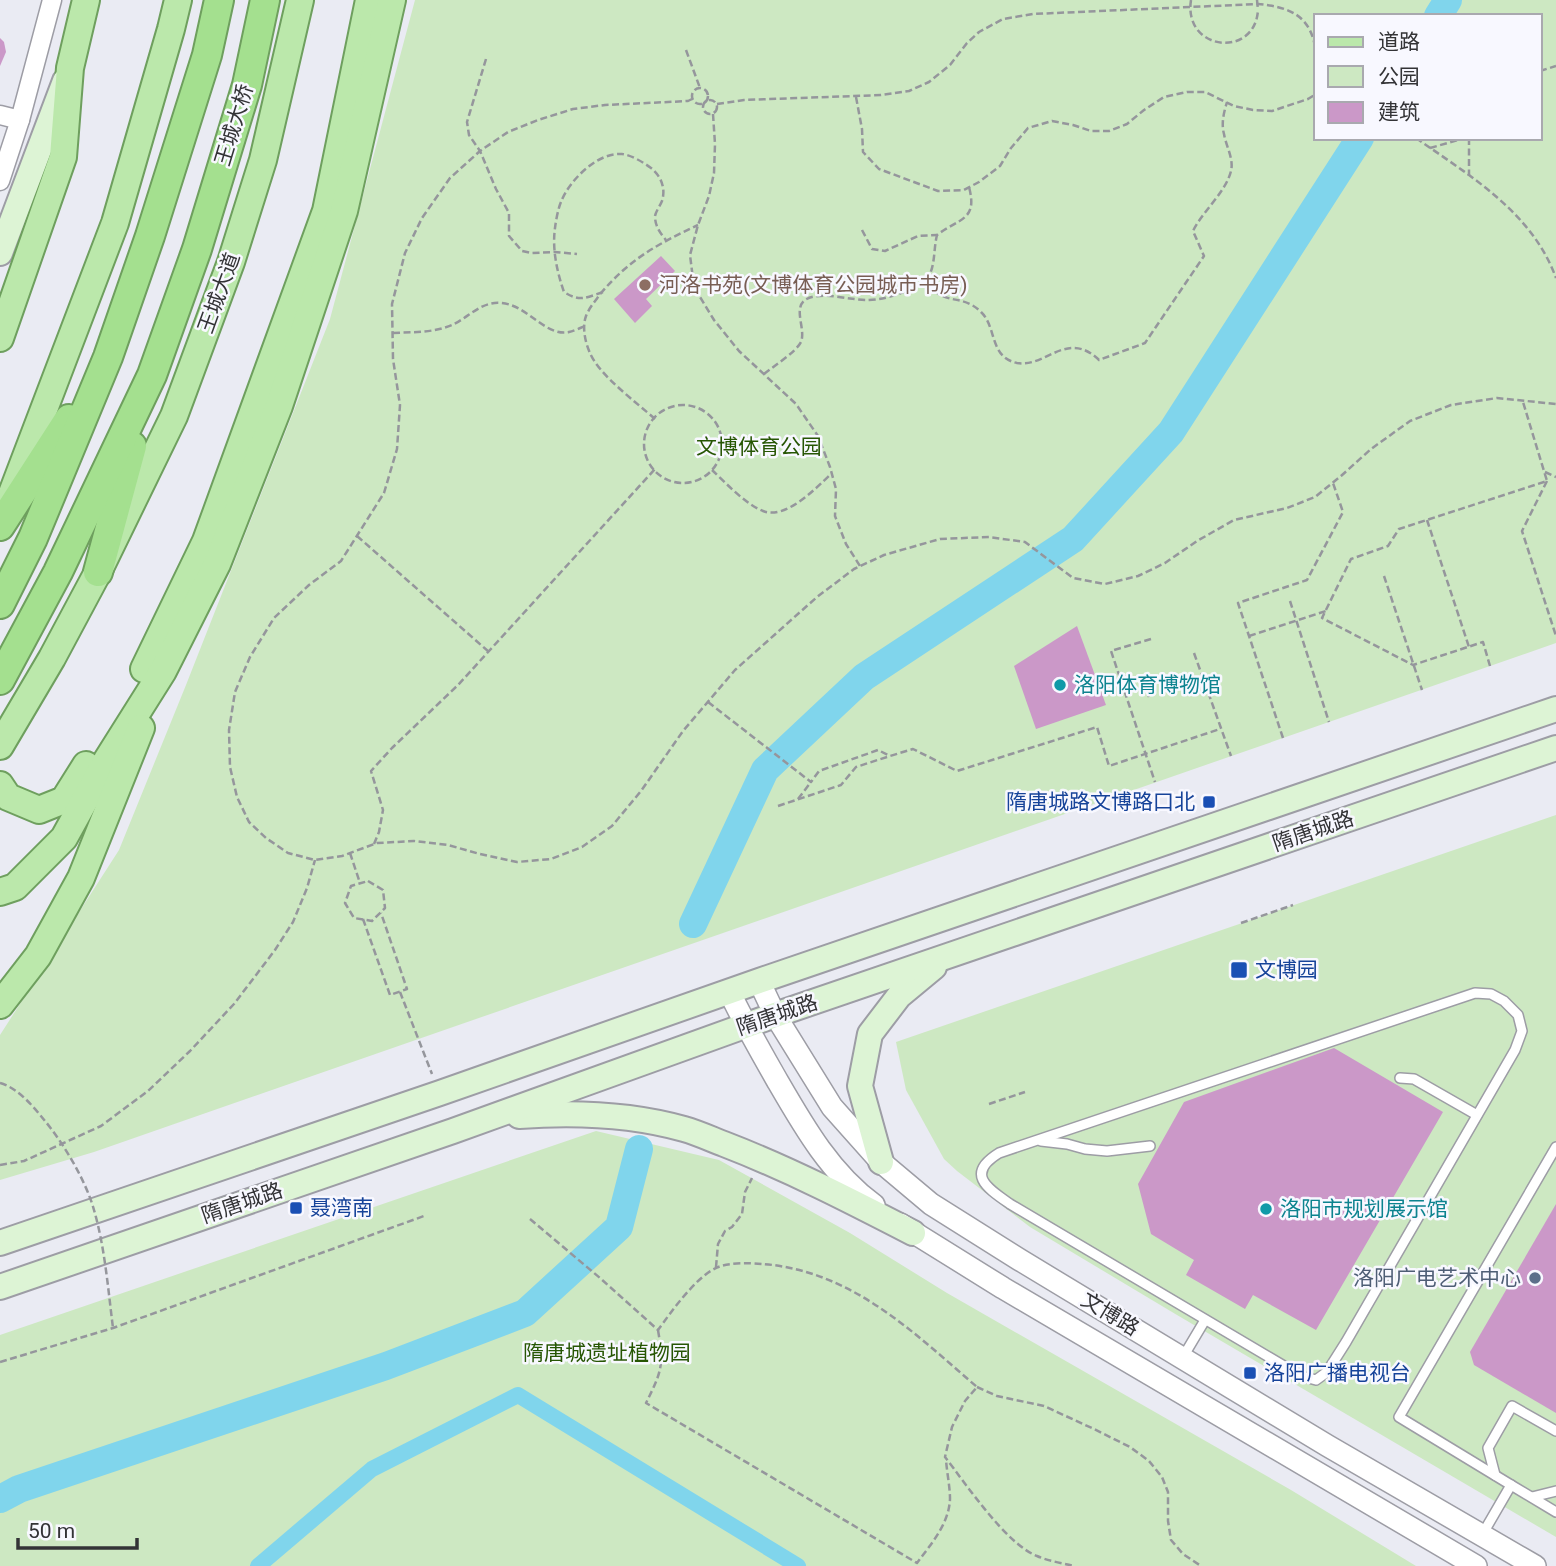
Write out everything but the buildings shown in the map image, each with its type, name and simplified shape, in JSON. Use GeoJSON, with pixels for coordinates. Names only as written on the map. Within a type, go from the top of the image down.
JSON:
{"type":"FeatureCollection","features":[{"type":"Feature","properties":{"kind":"highway"},"geometry":{"type":"LineString","coordinates":[[0,604],[33,538],[108,357],[208,55],[219,0]]}},
{"type":"Feature","properties":{"kind":"highway","name":"王城大桥"},"geometry":{"type":"LineString","coordinates":[[197,249],[247,85],[265,0]]}},
{"type":"Feature","properties":{"kind":"highway","name":"王城大道"},"geometry":{"type":"LineString","coordinates":[[0,680],[58,572],[152,375],[197,249]]}},
{"type":"Feature","properties":{"kind":"highway"},"geometry":{"type":"LineString","coordinates":[[0,526],[108,357]]}},
{"type":"Feature","properties":{"kind":"highway"},"geometry":{"type":"LineString","coordinates":[[99,572],[152,375]]}},
{"type":"Feature","properties":{"kind":"main road"},"geometry":{"type":"LineString","coordinates":[[0,253],[70,68],[86,0]]}},
{"type":"Feature","properties":{"kind":"main road"},"geometry":{"type":"LineString","coordinates":[[0,526],[115,223],[178,0]]}},
{"type":"Feature","properties":{"kind":"main road","name":"王城大道"},"geometry":{"type":"LineString","coordinates":[[0,746],[99,572],[174,416],[231,262],[263,160],[300,0]]}},
{"type":"Feature","properties":{"kind":"main road"},"geometry":{"type":"LineString","coordinates":[[0,785],[8,797],[39,810],[64,800],[141,676],[206,541],[326,211],[369,0]]}},
{"type":"Feature","properties":{"kind":"main road"},"geometry":{"type":"LineString","coordinates":[[0,1005],[38,956],[81,878],[163,671],[217,564],[279,405],[344,211],[392,0]]}},
{"type":"Feature","properties":{"kind":"main road"},"geometry":{"type":"LineString","coordinates":[[0,338],[63,157],[70,68]]}},
{"type":"Feature","properties":{"kind":"main road"},"geometry":{"type":"LineString","coordinates":[[0,892],[15,887],[64,838],[107,760],[163,671]]}},
{"type":"Feature","properties":{"kind":"main road","name":"隋唐城路"},"geometry":{"type":"LineString","coordinates":[[0,1243],[1556,709]]}},
{"type":"Feature","properties":{"kind":"main road","name":"隋唐城路"},"geometry":{"type":"LineString","coordinates":[[0,1287],[487,1119],[775,1015],[1556,748]]}},
{"type":"Feature","properties":{"kind":"main road"},"geometry":{"type":"LineString","coordinates":[[881,1162],[860,1086],[870,1034],[899,996],[948,956]]}},
{"type":"Feature","properties":{"kind":"main road"},"geometry":{"type":"LineString","coordinates":[[487,1119],[559,1113],[624,1117],[684,1129],[826,1188],[913,1233]]}},
{"type":"Feature","properties":{"kind":"street"},"geometry":{"type":"LineString","coordinates":[[0,181],[20,120],[52,0]]}},
{"type":"Feature","properties":{"kind":"street"},"geometry":{"type":"LineString","coordinates":[[0,115],[20,120]]}},
{"type":"Feature","properties":{"kind":"street","name":"文博路"},"geometry":{"type":"LineString","coordinates":[[759,981],[775,1015],[832,1107],[881,1162],[931,1204],[1328,1446],[1535,1566]]}},
{"type":"Feature","properties":{"kind":"street","name":"文博路"},"geometry":{"type":"LineString","coordinates":[[729,991],[745,1026],[809,1135],[855,1191],[913,1233],[1003,1288],[1476,1566]]}},
{"type":"Feature","properties":{"kind":"lane"},"geometry":{"type":"LineString","coordinates":[[1475,993],[1491,994],[1504,1001],[1518,1015],[1522,1031],[1515,1050],[1477,1115],[1353,1331],[1327,1372],[1315,1380],[1301,1376],[1010,1204],[989,1189],[982,1177],[982,1168],[987,1160],[999,1153],[1475,993]]}},
{"type":"Feature","properties":{"kind":"lane"},"geometry":{"type":"LineString","coordinates":[[1400,1078],[1414,1079],[1477,1115]]}},
{"type":"Feature","properties":{"kind":"lane"},"geometry":{"type":"LineString","coordinates":[[1035,1141],[1107,1151],[1150,1146]]}},
{"type":"Feature","properties":{"kind":"lane"},"geometry":{"type":"LineString","coordinates":[[1556,1147],[1399,1417],[1556,1512]]}},
{"type":"Feature","properties":{"kind":"lane"},"geometry":{"type":"LineString","coordinates":[[1183,1358],[1205,1320]]}},
{"type":"Feature","properties":{"kind":"lane"},"geometry":{"type":"LineString","coordinates":[[1495,1475],[1488,1448],[1512,1406],[1556,1432]]}},
{"type":"Feature","properties":{"kind":"lane"},"geometry":{"type":"LineString","coordinates":[[1482,1535],[1511,1485]]}},
{"type":"Feature","properties":{"kind":"lane"},"geometry":{"type":"LineString","coordinates":[[1532,1497],[1556,1491]]}},
{"type":"Feature","properties":{"kind":"path"},"geometry":{"type":"LineString","coordinates":[[1191,0],[1191,20],[1196,29],[1204,37],[1225,44],[1245,37],[1252,28],[1257,18],[1257,2]]}},
{"type":"Feature","properties":{"kind":"path"},"geometry":{"type":"LineString","coordinates":[[692,99],[698,104],[712,100],[717,104],[744,100],[881,95],[909,91],[929,82],[950,65],[979,32],[1003,19],[1033,14],[1257,2],[1296,13],[1307,24],[1314,39]]}},
{"type":"Feature","properties":{"kind":"path"},"geometry":{"type":"LineString","coordinates":[[686,50],[700,88],[708,95],[705,111],[713,114]]}},
{"type":"Feature","properties":{"kind":"path"},"geometry":{"type":"LineString","coordinates":[[486,59],[467,122],[469,135],[480,151],[509,213],[509,236],[522,251],[577,254]]}},
{"type":"Feature","properties":{"kind":"path"},"geometry":{"type":"LineString","coordinates":[[700,88],[694,91],[688,102],[573,109],[508,132],[480,151],[450,178],[422,218],[405,253],[392,304],[393,359],[400,405],[397,449],[384,493],[341,561],[274,618],[250,657],[235,692],[229,730],[230,767],[237,797],[249,822],[288,853],[314,860],[342,856],[374,844],[414,841],[517,862],[551,859],[582,847],[612,826],[683,731],[734,670],[817,597],[860,566],[884,555],[940,539],[989,537],[1025,542],[1073,578],[1105,584],[1138,576],[1165,564],[1197,541],[1234,520],[1315,497],[1371,449],[1410,421],[1451,405],[1497,398],[1556,404]]}},
{"type":"Feature","properties":{"kind":"path"},"geometry":{"type":"LineString","coordinates":[[856,96],[863,152],[879,169],[938,191],[964,190],[979,182],[1000,166],[1028,128],[1052,121],[1091,131],[1109,131],[1127,124],[1164,97],[1187,92],[1205,92],[1234,106],[1272,111],[1314,95]]}},
{"type":"Feature","properties":{"kind":"path"},"geometry":{"type":"LineString","coordinates":[[926,281],[942,298],[961,300],[984,314],[996,347],[1016,363],[1080,348],[1089,351],[1099,360],[1145,343],[1204,256],[1193,231],[1225,185],[1231,171],[1231,158],[1223,131],[1223,115],[1227,102]]}},
{"type":"Feature","properties":{"kind":"path"},"geometry":{"type":"LineString","coordinates":[[717,104],[713,114],[714,173],[690,255],[694,288],[714,320],[739,351],[796,404],[818,436],[836,489],[835,516],[846,544],[860,566]]}},
{"type":"Feature","properties":{"kind":"path"},"geometry":{"type":"LineString","coordinates":[[1419,140],[1506,204],[1522,222],[1556,278]]}},
{"type":"Feature","properties":{"kind":"path"},"geometry":{"type":"LineString","coordinates":[[1430,148],[1460,140]]}},
{"type":"Feature","properties":{"kind":"path"},"geometry":{"type":"LineString","coordinates":[[1467,140],[1469,176]]}},
{"type":"Feature","properties":{"kind":"path"},"geometry":{"type":"LineString","coordinates":[[603,292],[588,298],[575,299],[564,292],[554,252],[554,229],[560,203],[576,178],[589,166],[606,156],[622,154],[640,160],[652,169],[661,179],[663,189],[662,200],[655,215],[658,229],[666,240]]}},
{"type":"Feature","properties":{"kind":"path"},"geometry":{"type":"LineString","coordinates":[[862,230],[872,249],[885,251],[918,236],[937,235],[967,217],[972,206],[969,187]]}},
{"type":"Feature","properties":{"kind":"path"},"geometry":{"type":"LineString","coordinates":[[654,419],[606,375],[590,355],[584,332],[586,316],[603,292],[632,262],[666,240],[698,225]]}},
{"type":"Feature","properties":{"kind":"path"},"geometry":{"type":"LineString","coordinates":[[764,374],[795,350],[800,342],[803,331],[799,309],[804,301],[815,296],[884,299],[904,293],[926,281],[930,274],[934,265],[937,235]]}},
{"type":"Feature","properties":{"kind":"path"},"geometry":{"type":"LineString","coordinates":[[1548,261],[1556,257]]}},
{"type":"Feature","properties":{"kind":"path"},"geometry":{"type":"LineString","coordinates":[[393,333],[432,331],[452,325],[481,307],[499,302],[526,311],[555,332],[569,332],[585,326]]}},
{"type":"Feature","properties":{"kind":"path"},"geometry":{"type":"LineString","coordinates":[[1522,401],[1547,481],[1522,531],[1556,636]]}},
{"type":"Feature","properties":{"kind":"path"},"geometry":{"type":"LineString","coordinates":[[682,405],[696,407],[716,422],[721,433],[720,457],[706,476],[683,483],[671,481],[655,469],[645,451],[645,438],[649,425],[658,415],[669,408],[682,405]]}},
{"type":"Feature","properties":{"kind":"path"},"geometry":{"type":"LineString","coordinates":[[374,844],[383,810],[371,771],[458,685],[655,469]]}},
{"type":"Feature","properties":{"kind":"path"},"geometry":{"type":"LineString","coordinates":[[712,470],[764,512],[780,512],[794,505],[832,474]]}},
{"type":"Feature","properties":{"kind":"path"},"geometry":{"type":"LineString","coordinates":[[1545,472],[1556,477]]}},
{"type":"Feature","properties":{"kind":"path"},"geometry":{"type":"LineString","coordinates":[[1490,666],[1483,642],[1414,665],[1322,618],[1352,559],[1388,546],[1399,529],[1547,481]]}},
{"type":"Feature","properties":{"kind":"path"},"geometry":{"type":"LineString","coordinates":[[1283,738],[1238,603],[1307,580],[1343,512],[1333,483]]}},
{"type":"Feature","properties":{"kind":"path"},"geometry":{"type":"LineString","coordinates":[[1427,520],[1469,647]]}},
{"type":"Feature","properties":{"kind":"path"},"geometry":{"type":"LineString","coordinates":[[358,536],[489,652]]}},
{"type":"Feature","properties":{"kind":"path"},"geometry":{"type":"LineString","coordinates":[[1384,576],[1422,690]]}},
{"type":"Feature","properties":{"kind":"path"},"geometry":{"type":"LineString","coordinates":[[1290,601],[1329,722]]}},
{"type":"Feature","properties":{"kind":"path"},"geometry":{"type":"LineString","coordinates":[[1249,637],[1326,611]]}},
{"type":"Feature","properties":{"kind":"path"},"geometry":{"type":"LineString","coordinates":[[1150,639],[1111,651],[1155,782]]}},
{"type":"Feature","properties":{"kind":"path"},"geometry":{"type":"LineString","coordinates":[[1194,653],[1231,756]]}},
{"type":"Feature","properties":{"kind":"path"},"geometry":{"type":"LineString","coordinates":[[1147,691],[1149,697]]}},
{"type":"Feature","properties":{"kind":"path"},"geometry":{"type":"LineString","coordinates":[[708,702],[811,782]]}},
{"type":"Feature","properties":{"kind":"path"},"geometry":{"type":"LineString","coordinates":[[778,806],[841,785],[856,767],[913,749],[957,771],[1097,727],[1109,766],[1220,729]]}},
{"type":"Feature","properties":{"kind":"path"},"geometry":{"type":"LineString","coordinates":[[798,799],[819,771],[878,750],[890,756]]}},
{"type":"Feature","properties":{"kind":"path"},"geometry":{"type":"LineString","coordinates":[[350,853],[360,883]]}},
{"type":"Feature","properties":{"kind":"path"},"geometry":{"type":"LineString","coordinates":[[0,1166],[24,1160],[101,1126],[148,1091],[190,1051],[234,1004],[275,950],[293,922],[307,888],[314,860]]}},
{"type":"Feature","properties":{"kind":"path"},"geometry":{"type":"LineString","coordinates":[[368,881],[383,890],[385,908],[382,913],[372,920],[354,918],[345,903],[351,886],[368,881]]}},
{"type":"Feature","properties":{"kind":"path"},"geometry":{"type":"LineString","coordinates":[[1241,923],[1293,905]]}},
{"type":"Feature","properties":{"kind":"path"},"geometry":{"type":"LineString","coordinates":[[363,919],[390,995],[400,992],[407,989],[382,913]]}},
{"type":"Feature","properties":{"kind":"path"},"geometry":{"type":"LineString","coordinates":[[400,992],[440,1093]]}},
{"type":"Feature","properties":{"kind":"path"},"geometry":{"type":"LineString","coordinates":[[0,1083],[8,1085],[34,1107],[57,1135],[78,1172],[94,1208],[106,1266],[113,1328]]}},
{"type":"Feature","properties":{"kind":"path"},"geometry":{"type":"LineString","coordinates":[[989,1104],[1025,1092]]}},
{"type":"Feature","properties":{"kind":"path"},"geometry":{"type":"LineString","coordinates":[[716,1267],[718,1244],[725,1231],[732,1227],[742,1214],[745,1192],[752,1178]]}},
{"type":"Feature","properties":{"kind":"path"},"geometry":{"type":"LineString","coordinates":[[0,1362],[113,1328],[424,1216]]}},
{"type":"Feature","properties":{"kind":"path"},"geometry":{"type":"LineString","coordinates":[[530,1219],[657,1330],[662,1356],[659,1378],[646,1403],[921,1566]]}},
{"type":"Feature","properties":{"kind":"path"},"geometry":{"type":"LineString","coordinates":[[657,1330],[693,1286],[716,1267],[745,1262],[788,1266],[832,1280],[867,1299],[903,1324],[977,1387],[998,1396],[1044,1406],[1130,1447],[1149,1461],[1162,1478],[1168,1492],[1171,1540],[1183,1554],[1201,1566]]}},
{"type":"Feature","properties":{"kind":"path"},"geometry":{"type":"LineString","coordinates":[[917,1563],[940,1532],[947,1514],[950,1501],[945,1457],[951,1427],[965,1401],[977,1387]]}},
{"type":"Feature","properties":{"kind":"path"},"geometry":{"type":"LineString","coordinates":[[945,1457],[1017,1544],[1035,1556],[1074,1566]]}},
{"type":"Feature","properties":{"kind":"green space","name":"文博体育公园"},"geometry":{"type":"Polygon","coordinates":[[[415,0],[1556,0],[1556,643],[94,1152],[0,1180],[0,1035],[119,850],[330,319],[415,0]]]}},
{"type":"Feature","properties":{"kind":"green space"},"geometry":{"type":"Polygon","coordinates":[[[1556,815],[1556,1537],[1030,1227],[944,1159],[906,1090],[896,1042],[1556,815]]]}},
{"type":"Feature","properties":{"kind":"green space","name":"隋唐城遗址植物园"},"geometry":{"type":"Polygon","coordinates":[[[596,1131],[719,1160],[850,1233],[947,1293],[1291,1490],[1416,1566],[0,1566],[0,1335],[596,1131]]]}},
{"type":"Feature","properties":{"kind":"waterway"},"geometry":{"type":"LineString","coordinates":[[1439,14],[1448,0]]}},
{"type":"Feature","properties":{"kind":"waterway"},"geometry":{"type":"LineString","coordinates":[[693,924],[765,770],[864,677],[1073,539],[1171,432],[1359,140]]}},
{"type":"Feature","properties":{"kind":"waterway"},"geometry":{"type":"LineString","coordinates":[[0,1499],[19,1489],[386,1366],[525,1313],[619,1227],[639,1149]]}},
{"type":"Feature","properties":{"kind":"waterway"},"geometry":{"type":"LineString","coordinates":[[258,1566],[372,1469],[518,1395],[798,1566]]}},
{"type":"Feature","properties":{"kind":"place","name":"河洛书苑(文博体育公园城市书房)"},"geometry":{"type":"Point","coordinates":[645,285]}},
{"type":"Feature","properties":{"kind":"place","name":"洛阳体育博物馆"},"geometry":{"type":"Point","coordinates":[1060,685]}},
{"type":"Feature","properties":{"kind":"place","name":"隋唐城路文博路口北"},"geometry":{"type":"Point","coordinates":[1209,802]}},
{"type":"Feature","properties":{"kind":"place","name":"文博园"},"geometry":{"type":"Point","coordinates":[1239,970]}},
{"type":"Feature","properties":{"kind":"place","name":"聂湾南"},"geometry":{"type":"Point","coordinates":[296,1208]}},
{"type":"Feature","properties":{"kind":"place","name":"洛阳市规划展示馆"},"geometry":{"type":"Point","coordinates":[1266,1209]}},
{"type":"Feature","properties":{"kind":"place","name":"洛阳广电艺术中心"},"geometry":{"type":"Point","coordinates":[1535,1278]}},
{"type":"Feature","properties":{"kind":"place","name":"洛阳广播电视台"},"geometry":{"type":"Point","coordinates":[1250,1373]}}]}
